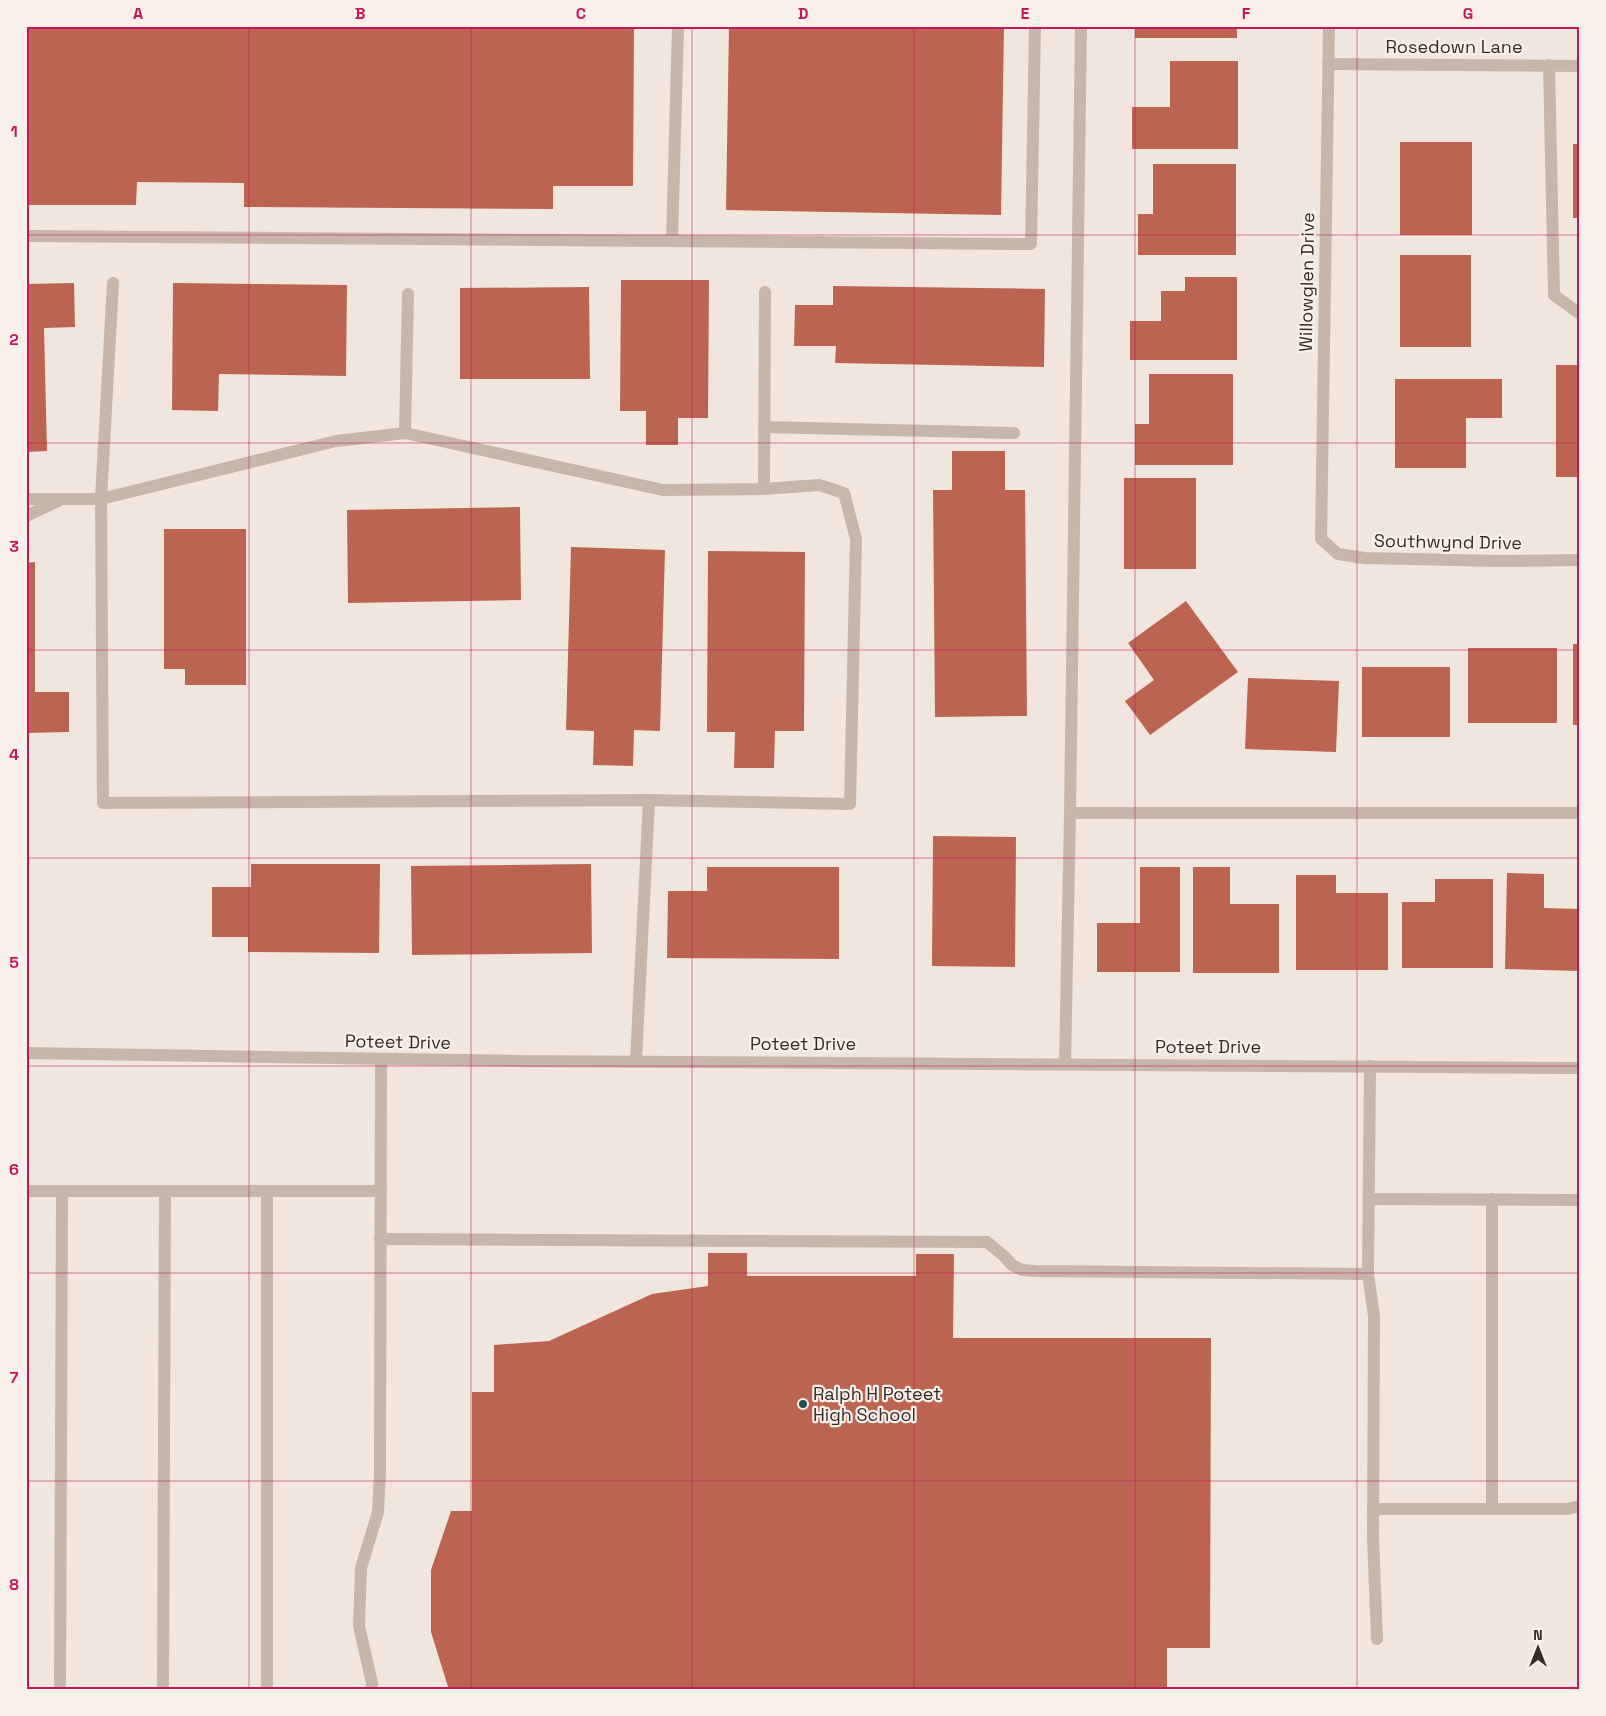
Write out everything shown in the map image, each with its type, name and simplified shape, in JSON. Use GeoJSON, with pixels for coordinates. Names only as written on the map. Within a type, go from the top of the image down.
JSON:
{"type":"FeatureCollection","features":[{"type":"Feature","properties":{"kind":"street"},"geometry":{"type":"LineString","coordinates":[[672,241],[678,26]]}},
{"type":"Feature","properties":{"kind":"street"},"geometry":{"type":"LineString","coordinates":[[26,236],[1031,244],[1035,26]]}},
{"type":"Feature","properties":{"kind":"street"},"geometry":{"type":"LineString","coordinates":[[1065,1064],[1081,26]]}},
{"type":"Feature","properties":{"kind":"street","name":"Willowglen Drive"},"geometry":{"type":"LineString","coordinates":[[1321,539],[1329,26]]}},
{"type":"Feature","properties":{"kind":"street","name":"Rosedown Lane"},"geometry":{"type":"LineString","coordinates":[[1328,64],[1580,66]]}},
{"type":"Feature","properties":{"kind":"street"},"geometry":{"type":"LineString","coordinates":[[1549,65],[1554,296],[1580,314]]}},
{"type":"Feature","properties":{"kind":"street"},"geometry":{"type":"LineString","coordinates":[[26,499],[101,499],[336,441],[406,433],[663,490],[764,489],[819,485],[844,493],[856,539],[850,804],[650,800],[103,803],[101,499],[113,283]]}},
{"type":"Feature","properties":{"kind":"street"},"geometry":{"type":"LineString","coordinates":[[764,489],[765,292]]}},
{"type":"Feature","properties":{"kind":"street"},"geometry":{"type":"LineString","coordinates":[[406,433],[408,294]]}},
{"type":"Feature","properties":{"kind":"street"},"geometry":{"type":"LineString","coordinates":[[764,426],[1014,433]]}},
{"type":"Feature","properties":{"kind":"street"},"geometry":{"type":"LineString","coordinates":[[26,516],[62,499]]}},
{"type":"Feature","properties":{"kind":"street","name":"Southwynd Drive"},"geometry":{"type":"LineString","coordinates":[[1321,539],[1338,554],[1364,558],[1499,561],[1580,560]]}},
{"type":"Feature","properties":{"kind":"street"},"geometry":{"type":"LineString","coordinates":[[636,1061],[650,800]]}},
{"type":"Feature","properties":{"kind":"street"},"geometry":{"type":"LineString","coordinates":[[1070,812],[1580,812]]}},
{"type":"Feature","properties":{"kind":"street","name":"Poteet Drive"},"geometry":{"type":"LineString","coordinates":[[26,1053],[381,1059],[1580,1068]]}},
{"type":"Feature","properties":{"kind":"street"},"geometry":{"type":"LineString","coordinates":[[372,1690],[359,1626],[361,1568],[378,1512],[381,1059]]}},
{"type":"Feature","properties":{"kind":"street"},"geometry":{"type":"LineString","coordinates":[[1370,1066],[1368,1274],[1374,1316],[1373,1509],[1377,1638]]}},
{"type":"Feature","properties":{"kind":"street"},"geometry":{"type":"LineString","coordinates":[[26,1191],[381,1191]]}},
{"type":"Feature","properties":{"kind":"street"},"geometry":{"type":"LineString","coordinates":[[60,1690],[62,1191]]}},
{"type":"Feature","properties":{"kind":"street"},"geometry":{"type":"LineString","coordinates":[[163,1690],[165,1191]]}},
{"type":"Feature","properties":{"kind":"street"},"geometry":{"type":"LineString","coordinates":[[267,1191],[267,1690]]}},
{"type":"Feature","properties":{"kind":"street"},"geometry":{"type":"LineString","coordinates":[[1369,1199],[1580,1200]]}},
{"type":"Feature","properties":{"kind":"street"},"geometry":{"type":"LineString","coordinates":[[1492,1199],[1492,1509]]}},
{"type":"Feature","properties":{"kind":"street"},"geometry":{"type":"LineString","coordinates":[[380,1239],[987,1242],[1012,1265],[1022,1270],[1368,1274]]}},
{"type":"Feature","properties":{"kind":"street"},"geometry":{"type":"LineString","coordinates":[[1373,1509],[1567,1509],[1580,1506]]}},
{"type":"Feature","properties":{"kind":"building"},"geometry":{"type":"Polygon","coordinates":[[[26,26],[634,26],[633,186],[553,186],[553,209],[244,207],[244,183],[137,182],[136,205],[26,205],[26,26]]]}},
{"type":"Feature","properties":{"kind":"building"},"geometry":{"type":"Polygon","coordinates":[[[729,26],[1004,26],[1001,215],[726,210],[729,26]]]}},
{"type":"Feature","properties":{"kind":"building"},"geometry":{"type":"Polygon","coordinates":[[[1135,26],[1237,26],[1237,38],[1135,38],[1135,26]]]}},
{"type":"Feature","properties":{"kind":"building"},"geometry":{"type":"Polygon","coordinates":[[[1170,61],[1238,61],[1238,149],[1132,149],[1132,107],[1170,107],[1170,61]]]}},
{"type":"Feature","properties":{"kind":"building"},"geometry":{"type":"Polygon","coordinates":[[[1400,142],[1472,142],[1472,235],[1400,235],[1400,142]]]}},
{"type":"Feature","properties":{"kind":"building"},"geometry":{"type":"Polygon","coordinates":[[[1573,144],[1580,144],[1580,218],[1573,218],[1573,144]]]}},
{"type":"Feature","properties":{"kind":"building"},"geometry":{"type":"Polygon","coordinates":[[[1153,164],[1236,164],[1236,255],[1138,255],[1138,214],[1153,214],[1153,164]]]}},
{"type":"Feature","properties":{"kind":"building"},"geometry":{"type":"Polygon","coordinates":[[[1400,255],[1471,255],[1471,347],[1400,347],[1400,255]]]}},
{"type":"Feature","properties":{"kind":"building"},"geometry":{"type":"Polygon","coordinates":[[[1185,277],[1237,277],[1237,360],[1130,360],[1130,321],[1161,321],[1161,291],[1185,291],[1185,277]]]}},
{"type":"Feature","properties":{"kind":"building"},"geometry":{"type":"Polygon","coordinates":[[[621,280],[709,280],[708,418],[678,418],[678,445],[646,445],[646,411],[620,411],[621,280]]]}},
{"type":"Feature","properties":{"kind":"building"},"geometry":{"type":"Polygon","coordinates":[[[74,283],[75,327],[44,328],[47,451],[26,452],[26,284],[74,283]]]}},
{"type":"Feature","properties":{"kind":"building"},"geometry":{"type":"Polygon","coordinates":[[[173,283],[347,285],[346,376],[219,374],[218,411],[172,410],[173,283]]]}},
{"type":"Feature","properties":{"kind":"building"},"geometry":{"type":"Polygon","coordinates":[[[833,286],[1045,289],[1044,367],[835,363],[836,346],[794,346],[795,305],[833,305],[833,286]]]}},
{"type":"Feature","properties":{"kind":"building"},"geometry":{"type":"Polygon","coordinates":[[[589,287],[590,379],[460,379],[460,288],[589,287]]]}},
{"type":"Feature","properties":{"kind":"building"},"geometry":{"type":"Polygon","coordinates":[[[1556,365],[1580,365],[1580,477],[1556,477],[1556,365]]]}},
{"type":"Feature","properties":{"kind":"building"},"geometry":{"type":"Polygon","coordinates":[[[1149,374],[1233,374],[1233,465],[1135,465],[1135,424],[1149,424],[1149,374]]]}},
{"type":"Feature","properties":{"kind":"building"},"geometry":{"type":"Polygon","coordinates":[[[1395,379],[1502,379],[1502,418],[1466,418],[1466,468],[1395,468],[1395,379]]]}},
{"type":"Feature","properties":{"kind":"building"},"geometry":{"type":"Polygon","coordinates":[[[952,451],[1005,451],[1005,490],[1025,490],[1027,716],[935,717],[933,490],[952,490],[952,451]]]}},
{"type":"Feature","properties":{"kind":"building"},"geometry":{"type":"Polygon","coordinates":[[[1124,478],[1196,478],[1196,569],[1124,569],[1124,478]]]}},
{"type":"Feature","properties":{"kind":"building"},"geometry":{"type":"Polygon","coordinates":[[[520,507],[521,600],[348,603],[347,510],[520,507]]]}},
{"type":"Feature","properties":{"kind":"building"},"geometry":{"type":"Polygon","coordinates":[[[164,529],[246,529],[246,685],[185,685],[185,669],[164,669],[164,529]]]}},
{"type":"Feature","properties":{"kind":"building"},"geometry":{"type":"Polygon","coordinates":[[[571,547],[665,550],[660,731],[634,730],[633,766],[593,765],[594,731],[566,730],[571,547]]]}},
{"type":"Feature","properties":{"kind":"building"},"geometry":{"type":"Polygon","coordinates":[[[708,551],[805,552],[804,731],[775,731],[774,768],[734,768],[735,732],[707,732],[708,551]]]}},
{"type":"Feature","properties":{"kind":"building"},"geometry":{"type":"Polygon","coordinates":[[[35,562],[35,692],[69,692],[69,732],[26,733],[26,563],[35,562]]]}},
{"type":"Feature","properties":{"kind":"building"},"geometry":{"type":"Polygon","coordinates":[[[1186,601],[1238,672],[1150,735],[1125,701],[1154,680],[1128,643],[1186,601]]]}},
{"type":"Feature","properties":{"kind":"building"},"geometry":{"type":"Polygon","coordinates":[[[1573,644],[1580,644],[1580,725],[1573,725],[1573,644]]]}},
{"type":"Feature","properties":{"kind":"building"},"geometry":{"type":"Polygon","coordinates":[[[1468,648],[1557,648],[1557,723],[1468,723],[1468,648]]]}},
{"type":"Feature","properties":{"kind":"building"},"geometry":{"type":"Polygon","coordinates":[[[1362,667],[1450,667],[1450,737],[1362,737],[1362,667]]]}},
{"type":"Feature","properties":{"kind":"building"},"geometry":{"type":"Polygon","coordinates":[[[1248,678],[1339,681],[1336,752],[1245,749],[1248,678]]]}},
{"type":"Feature","properties":{"kind":"building"},"geometry":{"type":"Polygon","coordinates":[[[933,836],[1016,837],[1015,967],[932,966],[933,836]]]}},
{"type":"Feature","properties":{"kind":"building"},"geometry":{"type":"Polygon","coordinates":[[[251,864],[380,864],[379,953],[248,952],[248,937],[212,937],[212,887],[251,887],[251,864]]]}},
{"type":"Feature","properties":{"kind":"building"},"geometry":{"type":"Polygon","coordinates":[[[591,864],[592,953],[412,955],[411,866],[591,864]]]}},
{"type":"Feature","properties":{"kind":"building"},"geometry":{"type":"Polygon","coordinates":[[[707,867],[839,867],[839,959],[667,958],[668,891],[707,891],[707,867]]]}},
{"type":"Feature","properties":{"kind":"building"},"geometry":{"type":"Polygon","coordinates":[[[1140,867],[1180,867],[1180,972],[1097,972],[1097,923],[1140,923],[1140,867]]]}},
{"type":"Feature","properties":{"kind":"building"},"geometry":{"type":"Polygon","coordinates":[[[1193,867],[1230,867],[1230,904],[1279,904],[1279,973],[1193,973],[1193,867]]]}},
{"type":"Feature","properties":{"kind":"building"},"geometry":{"type":"Polygon","coordinates":[[[1507,873],[1544,874],[1544,908],[1580,909],[1580,971],[1505,969],[1507,873]]]}},
{"type":"Feature","properties":{"kind":"building"},"geometry":{"type":"Polygon","coordinates":[[[1296,875],[1336,875],[1336,893],[1388,893],[1388,970],[1296,970],[1296,875]]]}},
{"type":"Feature","properties":{"kind":"building"},"geometry":{"type":"Polygon","coordinates":[[[1435,879],[1493,879],[1493,968],[1402,968],[1402,902],[1435,902],[1435,879]]]}},
{"type":"Feature","properties":{"kind":"building"},"geometry":{"type":"Polygon","coordinates":[[[708,1253],[747,1253],[747,1276],[916,1276],[916,1254],[954,1254],[953,1338],[1211,1338],[1210,1648],[1167,1648],[1167,1690],[449,1690],[431,1632],[431,1570],[451,1511],[472,1511],[472,1392],[494,1392],[494,1345],[549,1341],[652,1294],[708,1286],[708,1253]]]}},
{"type":"Feature","properties":{"kind":"place","name":"Ralph H Poteet High School"},"geometry":{"type":"Point","coordinates":[803,1404]}}]}
